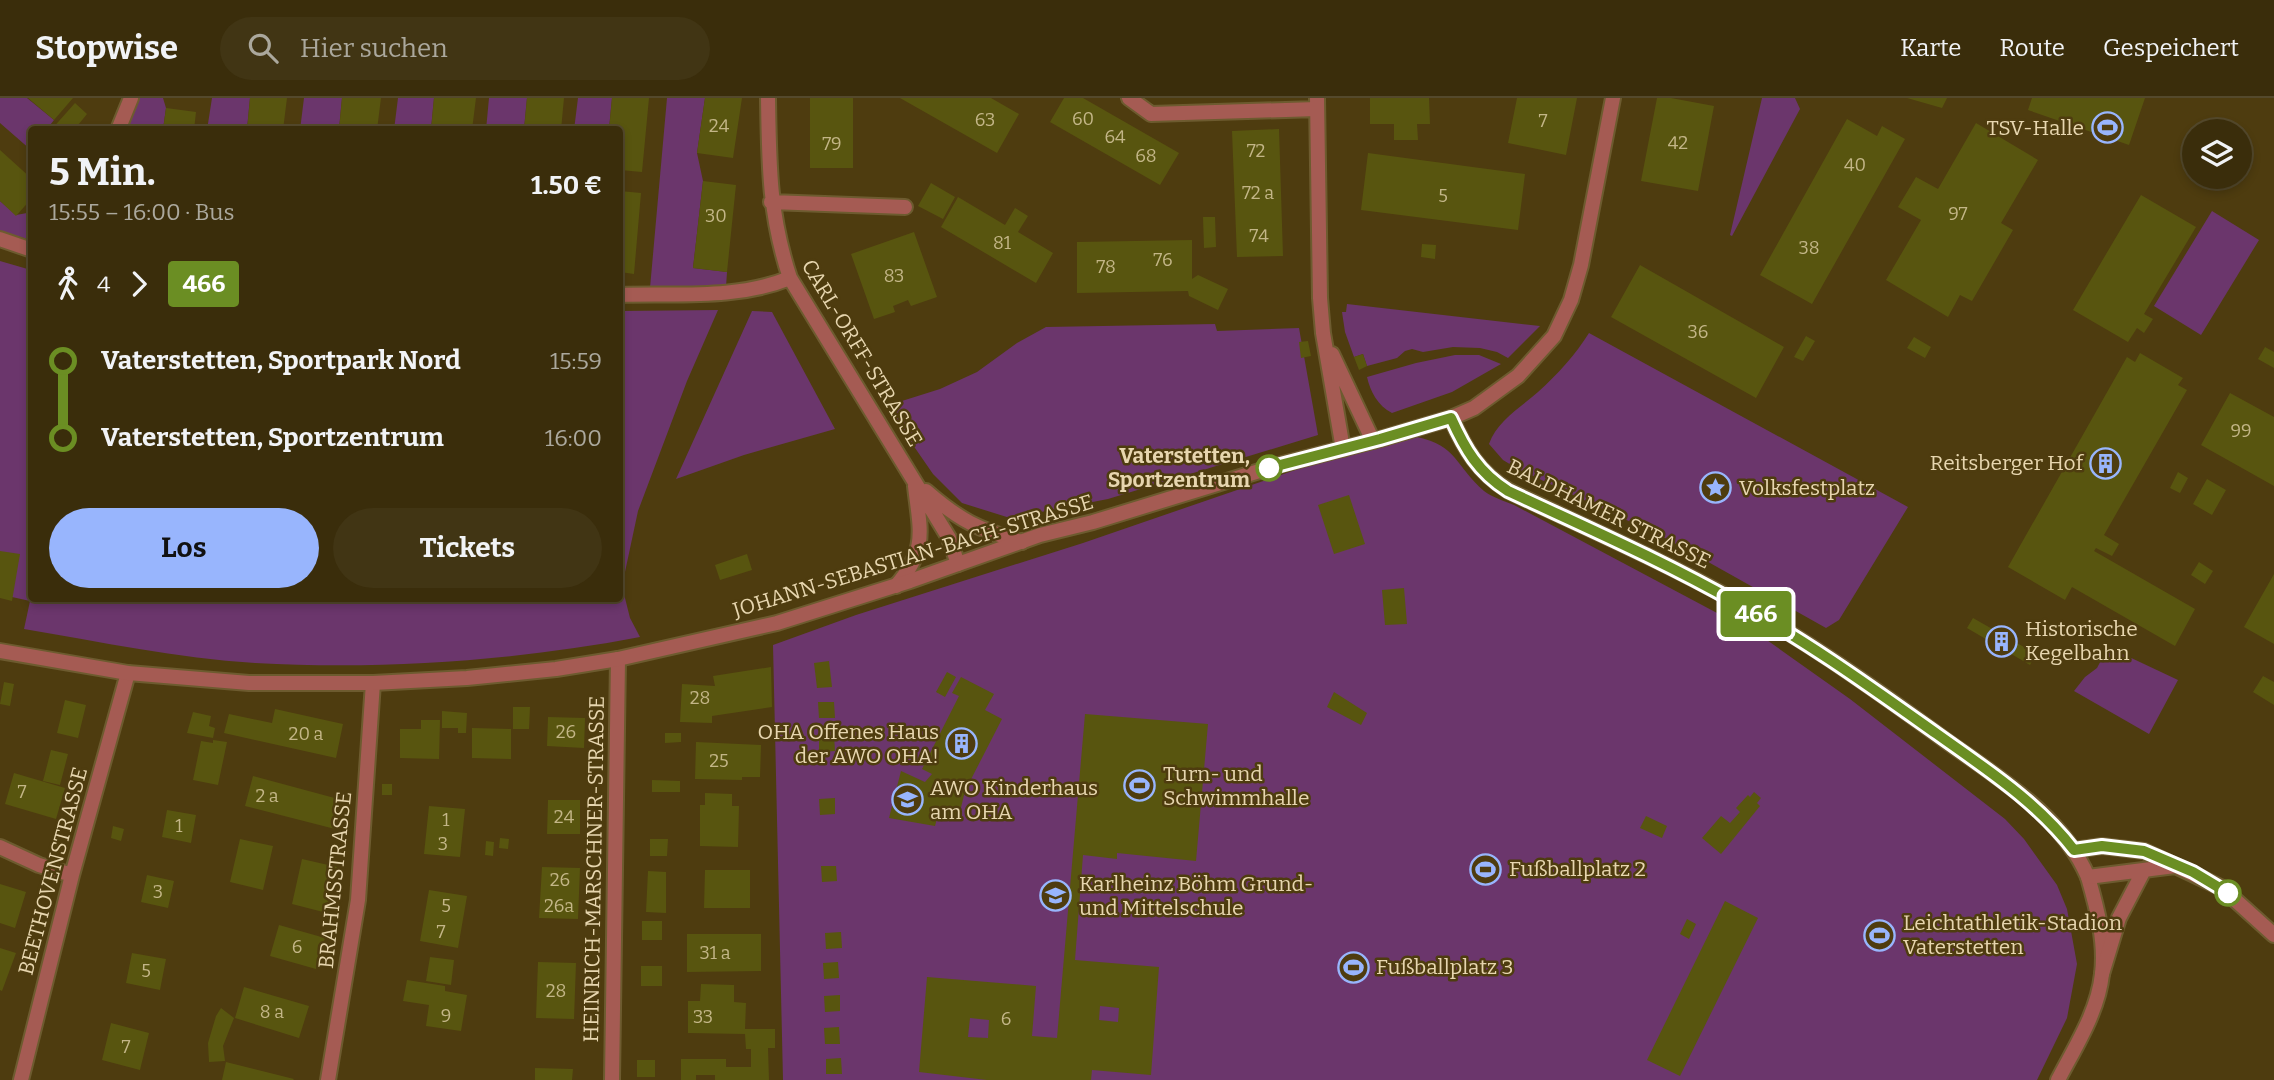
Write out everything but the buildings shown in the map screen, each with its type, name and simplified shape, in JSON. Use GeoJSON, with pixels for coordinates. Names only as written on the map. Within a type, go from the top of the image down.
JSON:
{"type":"FeatureCollection","features":[{"type":"Feature","properties":{"kind":"street"},"geometry":{"type":"LineString","coordinates":[[120,126],[131,98]]}},
{"type":"Feature","properties":{"kind":"street","name":"CARL-ORFF-STRASSE"},"geometry":{"type":"LineString","coordinates":[[768,98],[771,202],[779,246],[790,278],[949,538],[958,564]]}},
{"type":"Feature","properties":{"kind":"street"},"geometry":{"type":"LineString","coordinates":[[1129,98],[1150,114],[1317,104],[1320,298],[1323,333],[1343,449]]}},
{"type":"Feature","properties":{"kind":"street","name":"JOHANN-SEBASTIAN-BACH-STRASSE"},"geometry":{"type":"LineString","coordinates":[[0,651],[128,673],[221,682],[373,683],[556,669],[618,659],[777,623],[896,586],[1022,542],[1279,465],[1451,418],[1474,408],[1518,376],[1554,336],[1571,300],[1581,265],[1613,98]]}},
{"type":"Feature","properties":{"kind":"street"},"geometry":{"type":"LineString","coordinates":[[771,202],[905,207]]}},
{"type":"Feature","properties":{"kind":"street"},"geometry":{"type":"LineString","coordinates":[[0,239],[28,249]]}},
{"type":"Feature","properties":{"kind":"street"},"geometry":{"type":"LineString","coordinates":[[623,295],[742,293],[790,278]]}},
{"type":"Feature","properties":{"kind":"street"},"geometry":{"type":"LineString","coordinates":[[1323,333],[1373,441]]}},
{"type":"Feature","properties":{"kind":"street","name":"BALDHAMER STRASSE"},"geometry":{"type":"LineString","coordinates":[[1451,418],[1470,456],[1491,480],[1508,491],[1686,575],[1790,633],[2010,786],[2042,813],[2074,850],[2088,877],[2100,930],[2102,974]]}},
{"type":"Feature","properties":{"kind":"street","name":"CARL-ORFF-STRASSE"},"geometry":{"type":"LineString","coordinates":[[914,481],[964,521],[990,533],[1022,542]]}},
{"type":"Feature","properties":{"kind":"street","name":"CARL-ORFF-STRASSE"},"geometry":{"type":"LineString","coordinates":[[896,586],[911,568],[920,546],[914,481]]}},
{"type":"Feature","properties":{"kind":"street","name":"HEINRICH-MARSCHNER-STRASSE"},"geometry":{"type":"LineString","coordinates":[[612,1080],[618,659]]}},
{"type":"Feature","properties":{"kind":"street","name":"BEETHOVENSTRASSE"},"geometry":{"type":"LineString","coordinates":[[21,1080],[72,875],[128,673]]}},
{"type":"Feature","properties":{"kind":"street","name":"BRAHMSSTRASSE"},"geometry":{"type":"LineString","coordinates":[[328,1080],[358,900],[373,683]]}},
{"type":"Feature","properties":{"kind":"street"},"geometry":{"type":"LineString","coordinates":[[2074,850],[2102,846],[2144,851],[2222,888],[2274,935]]}},
{"type":"Feature","properties":{"kind":"street"},"geometry":{"type":"LineString","coordinates":[[0,847],[39,865],[72,875]]}},
{"type":"Feature","properties":{"kind":"street"},"geometry":{"type":"LineString","coordinates":[[2088,877],[2175,866]]}},
{"type":"Feature","properties":{"kind":"street"},"geometry":{"type":"LineString","coordinates":[[2058,1080],[2086,1027],[2119,918],[2143,872]]}},
{"type":"Feature","properties":{"kind":"shaded area"},"geometry":{"type":"Polygon","coordinates":[[[0,98],[27,98],[54,120],[49,126],[28,126],[28,147],[0,123],[0,98]]]}},
{"type":"Feature","properties":{"kind":"shaded area"},"geometry":{"type":"Polygon","coordinates":[[[135,98],[163,98],[166,108],[163,126],[124,126],[135,98]]]}},
{"type":"Feature","properties":{"kind":"shaded area"},"geometry":{"type":"Polygon","coordinates":[[[212,98],[250,98],[247,126],[208,126],[212,98]]]}},
{"type":"Feature","properties":{"kind":"shaded area"},"geometry":{"type":"Polygon","coordinates":[[[304,98],[342,98],[339,126],[300,126],[304,98]]]}},
{"type":"Feature","properties":{"kind":"shaded area"},"geometry":{"type":"Polygon","coordinates":[[[398,98],[434,98],[431,126],[394,126],[398,98]]]}},
{"type":"Feature","properties":{"kind":"shaded area"},"geometry":{"type":"Polygon","coordinates":[[[489,98],[527,98],[524,126],[486,126],[489,98]]]}},
{"type":"Feature","properties":{"kind":"shaded area"},"geometry":{"type":"Polygon","coordinates":[[[578,98],[612,98],[609,126],[574,126],[578,98]]]}},
{"type":"Feature","properties":{"kind":"shaded area"},"geometry":{"type":"Polygon","coordinates":[[[667,98],[705,98],[697,153],[703,181],[693,268],[727,272],[726,287],[650,288],[667,98]]]}},
{"type":"Feature","properties":{"kind":"shaded area"},"geometry":{"type":"Polygon","coordinates":[[[1762,98],[1795,98],[1800,109],[1732,236],[1730,235],[1762,98]]]}},
{"type":"Feature","properties":{"kind":"shaded area"},"geometry":{"type":"Polygon","coordinates":[[[0,201],[16,215],[28,214],[28,239],[0,231],[0,201]]]}},
{"type":"Feature","properties":{"kind":"shaded area"},"geometry":{"type":"Polygon","coordinates":[[[2212,211],[2259,240],[2201,335],[2154,306],[2212,211]]]}},
{"type":"Feature","properties":{"kind":"shaded area"},"geometry":{"type":"Polygon","coordinates":[[[0,261],[28,269],[28,601],[12,597],[0,590],[0,261]]]}},
{"type":"Feature","properties":{"kind":"shaded area"},"geometry":{"type":"Polygon","coordinates":[[[1347,304],[1540,326],[1508,358],[1480,348],[1453,347],[1423,352],[1412,349],[1397,358],[1367,366],[1363,354],[1354,357],[1345,332],[1342,312],[1346,312],[1347,304]]]}},
{"type":"Feature","properties":{"kind":"shaded area"},"geometry":{"type":"Polygon","coordinates":[[[718,310],[687,381],[638,511],[623,581],[623,311],[718,310]]]}},
{"type":"Feature","properties":{"kind":"shaded area"},"geometry":{"type":"Polygon","coordinates":[[[752,311],[772,312],[835,429],[744,455],[676,479],[752,311]]]}},
{"type":"Feature","properties":{"kind":"shaded area"},"geometry":{"type":"Polygon","coordinates":[[[1215,324],[1217,331],[1299,328],[1318,435],[1108,499],[1010,518],[962,503],[933,474],[886,406],[940,389],[977,372],[1017,343],[1046,327],[1215,324]]]}},
{"type":"Feature","properties":{"kind":"shaded area","name":"Volksfestplatz"},"geometry":{"type":"Polygon","coordinates":[[[1589,333],[1908,507],[1839,620],[1826,628],[1669,540],[1518,469],[1503,460],[1489,444],[1503,422],[1552,379],[1589,333]]]}},
{"type":"Feature","properties":{"kind":"shaded area"},"geometry":{"type":"Polygon","coordinates":[[[1455,355],[1479,355],[1501,364],[1452,392],[1392,413],[1379,402],[1368,382],[1367,377],[1455,355]]]}},
{"type":"Feature","properties":{"kind":"shaded area"},"geometry":{"type":"Polygon","coordinates":[[[1417,437],[1440,445],[1448,451],[1487,493],[1764,638],[1850,699],[2005,819],[2024,839],[2057,885],[2067,909],[2077,964],[2067,1018],[2037,1080],[783,1080],[773,645],[1301,468],[1417,437]]]}},
{"type":"Feature","properties":{"kind":"shaded area"},"geometry":{"type":"Polygon","coordinates":[[[623,590],[630,618],[640,637],[497,658],[400,664],[303,665],[197,657],[24,629],[30,602],[623,602],[623,590]]]}},
{"type":"Feature","properties":{"kind":"shaded area"},"geometry":{"type":"Polygon","coordinates":[[[2108,647],[2178,680],[2149,734],[2074,691],[2085,677],[2097,668],[2108,647]]]}},
{"type":"Feature","properties":{"kind":"bus line","name":"466"},"geometry":{"type":"LineString","coordinates":[[1269,468],[1451,418],[1470,456],[1491,480],[1508,491],[1686,575],[1790,633],[2010,786],[2057,828],[2074,850],[2102,846],[2144,851],[2193,872],[2228,893]]}},
{"type":"Feature","properties":{"kind":"place","name":"TSV-Halle"},"geometry":{"type":"Point","coordinates":[2107,128]}},
{"type":"Feature","properties":{"kind":"place","name":"Reitsberger Hof"},"geometry":{"type":"Point","coordinates":[2106,463]}},
{"type":"Feature","properties":{"kind":"place","name":"Vaterstetten, Sportzentrum"},"geometry":{"type":"Point","coordinates":[1269,468]}},
{"type":"Feature","properties":{"kind":"place","name":"Volksfestplatz"},"geometry":{"type":"Point","coordinates":[1716,488]}},
{"type":"Feature","properties":{"kind":"place","name":"Historische Kegelbahn"},"geometry":{"type":"Point","coordinates":[2002,641]}},
{"type":"Feature","properties":{"kind":"place","name":"OHA Offenes Haus der AWO OHA!"},"geometry":{"type":"Point","coordinates":[962,744]}},
{"type":"Feature","properties":{"kind":"place","name":"Turn- und Schwimmhalle"},"geometry":{"type":"Point","coordinates":[1140,786]}},
{"type":"Feature","properties":{"kind":"place","name":"AWO Kinderhaus am OHA"},"geometry":{"type":"Point","coordinates":[907,800]}},
{"type":"Feature","properties":{"kind":"place","name":"Fußballplatz 2"},"geometry":{"type":"Point","coordinates":[1486,869]}},
{"type":"Feature","properties":{"kind":"place","name":"Karlheinz Böhm Grund- und Mittelschule"},"geometry":{"type":"Point","coordinates":[1056,896]}},
{"type":"Feature","properties":{"kind":"place","name":"Leichtathletik-Stadion Vaterstetten"},"geometry":{"type":"Point","coordinates":[1880,935]}},
{"type":"Feature","properties":{"kind":"place","name":"Fußballplatz 3"},"geometry":{"type":"Point","coordinates":[1353,967]}}]}
